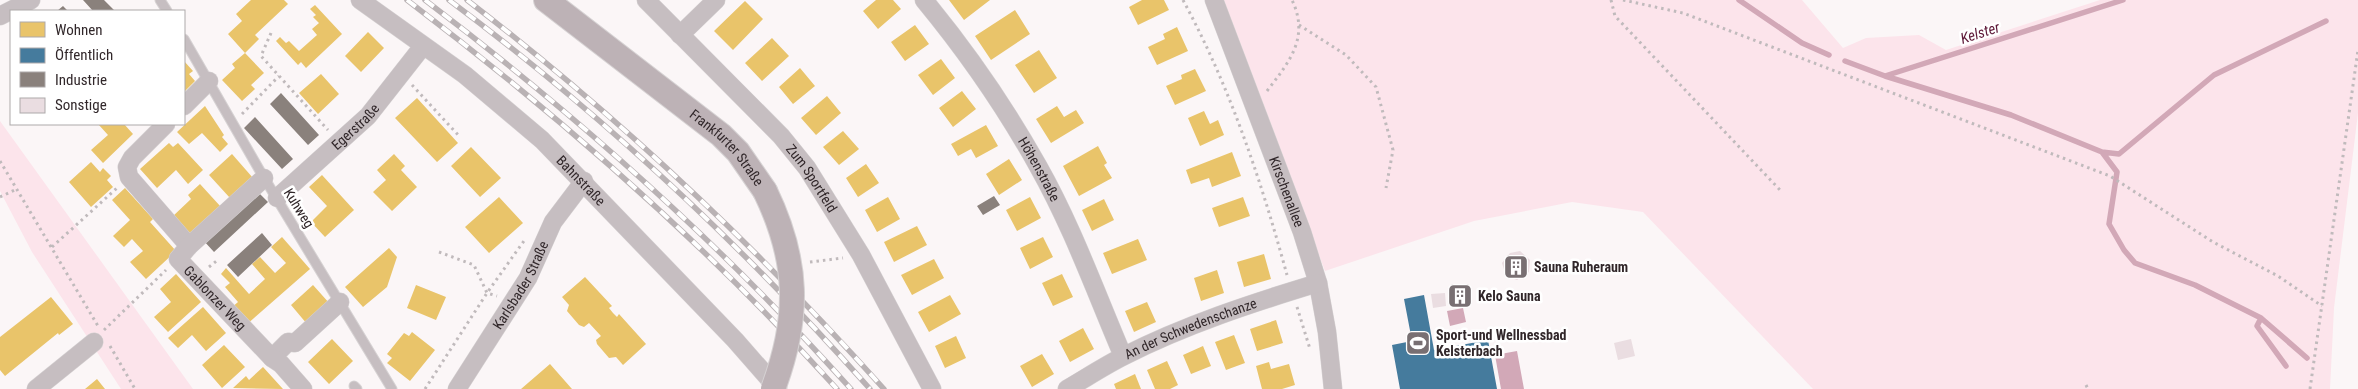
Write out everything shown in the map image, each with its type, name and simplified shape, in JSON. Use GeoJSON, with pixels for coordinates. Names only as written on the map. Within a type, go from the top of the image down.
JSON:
{"type":"FeatureCollection","features":[{"type":"Feature","properties":{"kind":"street"},"geometry":{"type":"LineString","coordinates":[[12,10],[31,0]]}},
{"type":"Feature","properties":{"kind":"street","name":"Bahnstraße"},"geometry":{"type":"LineString","coordinates":[[360,0],[465,75],[542,140],[584,181],[735,340],[778,389]]}},
{"type":"Feature","properties":{"kind":"street","name":"Frankfurter Straße"},"geometry":{"type":"LineString","coordinates":[[546,0],[708,123],[738,152],[765,191],[785,239],[793,290],[789,329],[773,389]]}},
{"type":"Feature","properties":{"kind":"street","name":"Zum Sportfeld"},"geometry":{"type":"LineString","coordinates":[[646,0],[781,136],[807,168],[861,255],[932,389]]}},
{"type":"Feature","properties":{"kind":"street"},"geometry":{"type":"LineString","coordinates":[[680,35],[716,0]]}},
{"type":"Feature","properties":{"kind":"street","name":"Höhenstraße"},"geometry":{"type":"LineString","coordinates":[[924,0],[981,74],[1038,167],[1065,220],[1123,356]]}},
{"type":"Feature","properties":{"kind":"street","name":"Kirschenallee"},"geometry":{"type":"LineString","coordinates":[[1214,0],[1252,98],[1318,283],[1327,332],[1333,389]]}},
{"type":"Feature","properties":{"kind":"street","name":"Egerstraße"},"geometry":{"type":"LineString","coordinates":[[277,198],[368,116],[424,46]]}},
{"type":"Feature","properties":{"kind":"street"},"geometry":{"type":"LineString","coordinates":[[185,105],[208,81]]}},
{"type":"Feature","properties":{"kind":"street"},"geometry":{"type":"LineString","coordinates":[[160,126],[127,166],[129,177],[184,252]]}},
{"type":"Feature","properties":{"kind":"street","name":"Gablonzer Weg"},"geometry":{"type":"LineString","coordinates":[[264,178],[184,252],[272,358],[281,364],[303,389]]}},
{"type":"Feature","properties":{"kind":"street","name":"Karlsbader Straße"},"geometry":{"type":"LineString","coordinates":[[458,389],[528,278],[552,222],[584,181]]}},
{"type":"Feature","properties":{"kind":"street","name":"An der Schwedenschanze"},"geometry":{"type":"LineString","coordinates":[[1067,389],[1123,356],[1189,328],[1318,283]]}},
{"type":"Feature","properties":{"kind":"street"},"geometry":{"type":"LineString","coordinates":[[272,358],[288,342],[294,343],[340,302]]}},
{"type":"Feature","properties":{"kind":"street"},"geometry":{"type":"LineString","coordinates":[[36,389],[101,338]]}},
{"type":"Feature","properties":{"kind":"lane","name":"Kuhweg"},"geometry":{"type":"LineString","coordinates":[[185,42],[264,178],[392,389]]}},
{"type":"Feature","properties":{"kind":"path"},"geometry":{"type":"LineString","coordinates":[[1183,0],[1222,82],[1250,151],[1310,350]]}},
{"type":"Feature","properties":{"kind":"path"},"geometry":{"type":"LineString","coordinates":[[1252,98],[1266,92],[1290,61],[1296,50],[1299,25],[1298,11],[1292,0]]}},
{"type":"Feature","properties":{"kind":"path"},"geometry":{"type":"LineString","coordinates":[[1611,0],[1615,16],[1780,190]]}},
{"type":"Feature","properties":{"kind":"path"},"geometry":{"type":"LineString","coordinates":[[1623,0],[1683,12],[2110,176],[2168,215],[2213,242],[2278,276],[2322,306]]}},
{"type":"Feature","properties":{"kind":"path"},"geometry":{"type":"LineString","coordinates":[[1299,25],[1346,55],[1376,88],[1392,150],[1386,188]]}},
{"type":"Feature","properties":{"kind":"path"},"geometry":{"type":"LineString","coordinates":[[272,33],[261,56],[339,142]]}},
{"type":"Feature","properties":{"kind":"path"},"geometry":{"type":"LineString","coordinates":[[2310,389],[2358,50]]}},
{"type":"Feature","properties":{"kind":"path"},"geometry":{"type":"LineString","coordinates":[[402,73],[460,137]]}},
{"type":"Feature","properties":{"kind":"path"},"geometry":{"type":"LineString","coordinates":[[232,123],[279,76]]}},
{"type":"Feature","properties":{"kind":"path"},"geometry":{"type":"LineString","coordinates":[[0,161],[52,247],[101,338],[135,389]]}},
{"type":"Feature","properties":{"kind":"path"},"geometry":{"type":"LineString","coordinates":[[52,247],[129,177]]}},
{"type":"Feature","properties":{"kind":"path"},"geometry":{"type":"LineString","coordinates":[[0,197],[17,189]]}},
{"type":"Feature","properties":{"kind":"path"},"geometry":{"type":"LineString","coordinates":[[425,389],[487,293],[530,232]]}},
{"type":"Feature","properties":{"kind":"path"},"geometry":{"type":"LineString","coordinates":[[101,338],[184,252]]}},
{"type":"Feature","properties":{"kind":"path"},"geometry":{"type":"LineString","coordinates":[[439,252],[474,265],[487,293]]}},
{"type":"Feature","properties":{"kind":"path"},"geometry":{"type":"LineString","coordinates":[[790,265],[861,255]]}},
{"type":"Feature","properties":{"kind":"path"},"geometry":{"type":"LineString","coordinates":[[209,267],[219,259]]}},
{"type":"Feature","properties":{"kind":"path"},"geometry":{"type":"LineString","coordinates":[[487,293],[514,300]]}},
{"type":"Feature","properties":{"kind":"path"},"geometry":{"type":"LineString","coordinates":[[2086,385],[2088,389]]}},
{"type":"Feature","properties":{"kind":"shaded area"},"geometry":{"type":"Polygon","coordinates":[[[1223,0],[1802,0],[1843,48],[1866,38],[1919,35],[1946,50],[2100,0],[2358,0],[2358,113],[2334,308],[2330,389],[1813,389],[1643,212],[1572,202],[1474,221],[1325,271],[1223,0]]]}},
{"type":"Feature","properties":{"kind":"shaded area"},"geometry":{"type":"Polygon","coordinates":[[[0,121],[193,389],[121,389],[32,252],[0,191],[0,121]]]}},
{"type":"Feature","properties":{"kind":"shaded area"},"geometry":{"type":"Polygon","coordinates":[[[1463,308],[1466,322],[1450,326],[1447,311],[1463,308]]]}},
{"type":"Feature","properties":{"kind":"shaded area"},"geometry":{"type":"Polygon","coordinates":[[[1517,351],[1524,389],[1501,389],[1495,355],[1517,351]]]}},
{"type":"Feature","properties":{"kind":"building: Wohnen"},"geometry":{"type":"Polygon","coordinates":[[[251,0],[284,0],[288,4],[255,35],[259,39],[245,53],[228,34],[242,21],[236,14],[251,0]]]}},
{"type":"Feature","properties":{"kind":"building: Wohnen"},"geometry":{"type":"Polygon","coordinates":[[[876,0],[893,0],[901,9],[878,29],[863,11],[876,0]]]}},
{"type":"Feature","properties":{"kind":"building: Wohnen"},"geometry":{"type":"Polygon","coordinates":[[[949,0],[990,0],[964,20],[949,0]]]}},
{"type":"Feature","properties":{"kind":"building: Wohnen"},"geometry":{"type":"Polygon","coordinates":[[[1142,0],[1164,0],[1169,10],[1138,25],[1129,7],[1142,0]]]}},
{"type":"Feature","properties":{"kind":"building: Wohnen"},"geometry":{"type":"Polygon","coordinates":[[[745,1],[763,19],[733,50],[714,31],[745,1]]]}},
{"type":"Feature","properties":{"kind":"building: Wohnen"},"geometry":{"type":"Polygon","coordinates":[[[315,5],[342,34],[306,68],[301,62],[298,65],[276,41],[280,37],[286,43],[289,41],[299,51],[317,35],[312,29],[319,23],[313,17],[316,15],[310,9],[315,5]]]}},
{"type":"Feature","properties":{"kind":"building: Wohnen"},"geometry":{"type":"Polygon","coordinates":[[[1015,10],[1030,34],[991,60],[975,36],[1015,10]]]}},
{"type":"Feature","properties":{"kind":"building: Wohnen"},"geometry":{"type":"Polygon","coordinates":[[[915,25],[929,44],[905,61],[891,42],[915,25]]]}},
{"type":"Feature","properties":{"kind":"building: Wohnen"},"geometry":{"type":"Polygon","coordinates":[[[1177,27],[1188,51],[1157,65],[1148,47],[1165,39],[1163,34],[1177,27]]]}},
{"type":"Feature","properties":{"kind":"building: Wohnen"},"geometry":{"type":"Polygon","coordinates":[[[368,32],[384,48],[361,72],[345,56],[368,32]]]}},
{"type":"Feature","properties":{"kind":"building: Wohnen"},"geometry":{"type":"Polygon","coordinates":[[[772,38],[789,56],[762,81],[745,63],[772,38]]]}},
{"type":"Feature","properties":{"kind":"building: Wohnen"},"geometry":{"type":"Polygon","coordinates":[[[1039,50],[1057,78],[1034,93],[1015,65],[1039,50]]]}},
{"type":"Feature","properties":{"kind":"building: Wohnen"},"geometry":{"type":"Polygon","coordinates":[[[245,53],[264,73],[251,85],[255,89],[242,101],[222,80],[235,68],[232,64],[245,53]]]}},
{"type":"Feature","properties":{"kind":"building: Wohnen"},"geometry":{"type":"Polygon","coordinates":[[[941,59],[955,78],[933,95],[918,75],[941,59]]]}},
{"type":"Feature","properties":{"kind":"building: Wohnen"},"geometry":{"type":"Polygon","coordinates":[[[185,62],[193,71],[189,74],[195,81],[185,91],[185,62]]]}},
{"type":"Feature","properties":{"kind":"building: Wohnen"},"geometry":{"type":"Polygon","coordinates":[[[800,68],[815,86],[793,104],[779,87],[800,68]]]}},
{"type":"Feature","properties":{"kind":"building: Wohnen"},"geometry":{"type":"Polygon","coordinates":[[[1195,69],[1206,91],[1175,105],[1166,86],[1182,79],[1181,75],[1195,69]]]}},
{"type":"Feature","properties":{"kind":"building: Wohnen"},"geometry":{"type":"Polygon","coordinates":[[[321,74],[339,94],[318,114],[299,93],[321,74]]]}},
{"type":"Feature","properties":{"kind":"building: Wohnen"},"geometry":{"type":"Polygon","coordinates":[[[962,91],[976,109],[953,127],[939,108],[962,91]]]}},
{"type":"Feature","properties":{"kind":"building: Wohnen"},"geometry":{"type":"Polygon","coordinates":[[[827,96],[841,113],[816,135],[801,118],[827,96]]]}},
{"type":"Feature","properties":{"kind":"building: Wohnen"},"geometry":{"type":"Polygon","coordinates":[[[417,98],[458,143],[437,162],[395,118],[417,98]]]}},
{"type":"Feature","properties":{"kind":"building: Wohnen"},"geometry":{"type":"Polygon","coordinates":[[[205,106],[224,135],[222,137],[228,144],[220,152],[202,133],[189,144],[177,132],[205,106]]]}},
{"type":"Feature","properties":{"kind":"building: Wohnen"},"geometry":{"type":"Polygon","coordinates":[[[1057,106],[1064,117],[1076,110],[1084,123],[1051,143],[1036,119],[1057,106]]]}},
{"type":"Feature","properties":{"kind":"building: Wohnen"},"geometry":{"type":"Polygon","coordinates":[[[1204,111],[1210,124],[1218,120],[1224,135],[1200,146],[1188,118],[1204,111]]]}},
{"type":"Feature","properties":{"kind":"building: Wohnen"},"geometry":{"type":"Polygon","coordinates":[[[99,125],[125,125],[133,134],[103,163],[91,150],[108,135],[99,125]]]}},
{"type":"Feature","properties":{"kind":"building: Wohnen"},"geometry":{"type":"Polygon","coordinates":[[[986,125],[998,146],[976,158],[971,149],[958,156],[951,144],[986,125]]]}},
{"type":"Feature","properties":{"kind":"building: Wohnen"},"geometry":{"type":"Polygon","coordinates":[[[843,131],[859,149],[839,165],[823,147],[843,131]]]}},
{"type":"Feature","properties":{"kind":"building: Wohnen"},"geometry":{"type":"Polygon","coordinates":[[[169,143],[173,147],[178,143],[203,170],[188,184],[176,170],[157,188],[140,169],[169,143]]]}},
{"type":"Feature","properties":{"kind":"building: Wohnen"},"geometry":{"type":"Polygon","coordinates":[[[1098,146],[1107,163],[1104,165],[1112,178],[1079,196],[1063,166],[1098,146]]]}},
{"type":"Feature","properties":{"kind":"building: Wohnen"},"geometry":{"type":"Polygon","coordinates":[[[471,147],[501,178],[480,197],[451,166],[471,147]]]}},
{"type":"Feature","properties":{"kind":"building: Wohnen"},"geometry":{"type":"Polygon","coordinates":[[[1232,152],[1241,176],[1212,187],[1209,178],[1191,184],[1186,170],[1232,152]]]}},
{"type":"Feature","properties":{"kind":"building: Wohnen"},"geometry":{"type":"Polygon","coordinates":[[[232,154],[253,178],[230,198],[209,175],[232,154]]]}},
{"type":"Feature","properties":{"kind":"building: Wohnen"},"geometry":{"type":"Polygon","coordinates":[[[394,154],[405,166],[401,170],[417,187],[392,211],[373,192],[386,180],[377,170],[394,154]]]}},
{"type":"Feature","properties":{"kind":"building: Wohnen"},"geometry":{"type":"Polygon","coordinates":[[[1009,159],[1022,180],[999,195],[986,174],[1009,159]]]}},
{"type":"Feature","properties":{"kind":"building: Wohnen"},"geometry":{"type":"Polygon","coordinates":[[[91,162],[100,172],[103,168],[111,176],[107,180],[113,187],[91,207],[69,182],[91,162]]]}},
{"type":"Feature","properties":{"kind":"building: Wohnen"},"geometry":{"type":"Polygon","coordinates":[[[866,164],[879,183],[858,197],[846,178],[866,164]]]}},
{"type":"Feature","properties":{"kind":"building: Wohnen"},"geometry":{"type":"Polygon","coordinates":[[[322,175],[354,210],[325,237],[311,222],[327,206],[309,187],[322,175]]]}},
{"type":"Feature","properties":{"kind":"building: Wohnen"},"geometry":{"type":"Polygon","coordinates":[[[200,184],[221,207],[190,236],[172,217],[191,199],[188,195],[200,184]]]}},
{"type":"Feature","properties":{"kind":"building: Wohnen"},"geometry":{"type":"Polygon","coordinates":[[[125,188],[153,219],[150,222],[176,251],[146,279],[130,262],[143,251],[132,239],[124,247],[113,236],[130,220],[112,200],[125,188]]]}},
{"type":"Feature","properties":{"kind":"building: Wohnen"},"geometry":{"type":"Polygon","coordinates":[[[499,197],[523,223],[489,253],[465,227],[499,197]]]}},
{"type":"Feature","properties":{"kind":"building: Wohnen"},"geometry":{"type":"Polygon","coordinates":[[[888,197],[900,219],[877,232],[865,210],[888,197]]]}},
{"type":"Feature","properties":{"kind":"building: Wohnen"},"geometry":{"type":"Polygon","coordinates":[[[1030,197],[1041,218],[1017,231],[1006,210],[1030,197]]]}},
{"type":"Feature","properties":{"kind":"building: Wohnen"},"geometry":{"type":"Polygon","coordinates":[[[1243,197],[1250,216],[1219,227],[1212,208],[1243,197]]]}},
{"type":"Feature","properties":{"kind":"building: Wohnen"},"geometry":{"type":"Polygon","coordinates":[[[1104,199],[1114,220],[1092,231],[1082,210],[1104,199]]]}},
{"type":"Feature","properties":{"kind":"building: Wohnen"},"geometry":{"type":"Polygon","coordinates":[[[917,226],[927,245],[894,262],[884,242],[917,226]]]}},
{"type":"Feature","properties":{"kind":"building: Wohnen"},"geometry":{"type":"Polygon","coordinates":[[[282,237],[310,269],[245,326],[230,309],[238,302],[225,287],[230,283],[221,274],[226,268],[249,294],[265,279],[252,264],[260,257],[275,273],[286,263],[271,247],[282,237]]]}},
{"type":"Feature","properties":{"kind":"building: Wohnen"},"geometry":{"type":"Polygon","coordinates":[[[1043,237],[1053,257],[1030,269],[1020,248],[1043,237]]]}},
{"type":"Feature","properties":{"kind":"building: Wohnen"},"geometry":{"type":"Polygon","coordinates":[[[1138,239],[1147,260],[1112,274],[1103,253],[1138,239]]]}},
{"type":"Feature","properties":{"kind":"building: Wohnen"},"geometry":{"type":"Polygon","coordinates":[[[389,248],[397,257],[387,287],[363,307],[345,287],[389,248]]]}},
{"type":"Feature","properties":{"kind":"building: Wohnen"},"geometry":{"type":"Polygon","coordinates":[[[1264,254],[1271,279],[1244,287],[1237,262],[1264,254]]]}},
{"type":"Feature","properties":{"kind":"building: Wohnen"},"geometry":{"type":"Polygon","coordinates":[[[934,259],[944,278],[912,295],[901,275],[934,259]]]}},
{"type":"Feature","properties":{"kind":"building: Wohnen"},"geometry":{"type":"Polygon","coordinates":[[[1217,270],[1224,293],[1201,301],[1194,278],[1217,270]]]}},
{"type":"Feature","properties":{"kind":"building: Wohnen"},"geometry":{"type":"Polygon","coordinates":[[[176,274],[201,302],[168,332],[154,317],[171,302],[160,289],[176,274]]]}},
{"type":"Feature","properties":{"kind":"building: Wohnen"},"geometry":{"type":"Polygon","coordinates":[[[1062,274],[1073,297],[1053,306],[1042,283],[1062,274]]]}},
{"type":"Feature","properties":{"kind":"building: Wohnen"},"geometry":{"type":"Polygon","coordinates":[[[585,277],[612,306],[609,308],[613,313],[617,317],[619,314],[646,344],[623,365],[616,357],[609,358],[597,344],[596,340],[601,336],[589,323],[584,327],[579,325],[567,311],[569,305],[562,297],[585,277]]]}},
{"type":"Feature","properties":{"kind":"building: Wohnen"},"geometry":{"type":"Polygon","coordinates":[[[313,285],[330,304],[307,324],[291,305],[313,285]]]}},
{"type":"Feature","properties":{"kind":"building: Wohnen"},"geometry":{"type":"Polygon","coordinates":[[[416,285],[446,297],[436,320],[407,308],[416,285]]]}},
{"type":"Feature","properties":{"kind":"building: Wohnen"},"geometry":{"type":"Polygon","coordinates":[[[950,295],[961,314],[929,332],[918,312],[950,295]]]}},
{"type":"Feature","properties":{"kind":"building: Wohnen"},"geometry":{"type":"Polygon","coordinates":[[[51,297],[73,324],[59,335],[58,333],[5,376],[0,370],[0,337],[51,297]]]}},
{"type":"Feature","properties":{"kind":"building: Wohnen"},"geometry":{"type":"Polygon","coordinates":[[[1147,302],[1156,322],[1134,332],[1125,311],[1147,302]]]}},
{"type":"Feature","properties":{"kind":"building: Wohnen"},"geometry":{"type":"Polygon","coordinates":[[[203,307],[226,333],[206,351],[192,335],[178,348],[168,338],[203,307]]]}},
{"type":"Feature","properties":{"kind":"building: Wohnen"},"geometry":{"type":"Polygon","coordinates":[[[1276,320],[1283,343],[1257,351],[1250,329],[1276,320]]]}},
{"type":"Feature","properties":{"kind":"building: Wohnen"},"geometry":{"type":"Polygon","coordinates":[[[1083,328],[1094,349],[1070,362],[1059,341],[1083,328]]]}},
{"type":"Feature","properties":{"kind":"building: Wohnen"},"geometry":{"type":"Polygon","coordinates":[[[412,332],[435,350],[410,381],[387,363],[392,358],[387,354],[404,333],[409,336],[412,332]]]}},
{"type":"Feature","properties":{"kind":"building: Wohnen"},"geometry":{"type":"Polygon","coordinates":[[[1234,335],[1245,363],[1226,370],[1215,342],[1234,335]]]}},
{"type":"Feature","properties":{"kind":"building: Wohnen"},"geometry":{"type":"Polygon","coordinates":[[[956,336],[966,358],[945,368],[935,346],[956,336]]]}},
{"type":"Feature","properties":{"kind":"building: Wohnen"},"geometry":{"type":"Polygon","coordinates":[[[332,339],[353,361],[329,384],[308,362],[332,339]]]}},
{"type":"Feature","properties":{"kind":"building: Wohnen"},"geometry":{"type":"Polygon","coordinates":[[[224,345],[245,367],[222,388],[202,365],[224,345]]]}},
{"type":"Feature","properties":{"kind":"building: Wohnen"},"geometry":{"type":"Polygon","coordinates":[[[1203,346],[1211,366],[1191,374],[1183,355],[1203,346]]]}},
{"type":"Feature","properties":{"kind":"building: Wohnen"},"geometry":{"type":"Polygon","coordinates":[[[1042,354],[1054,374],[1032,387],[1020,366],[1042,354]]]}},
{"type":"Feature","properties":{"kind":"building: Wohnen"},"geometry":{"type":"Polygon","coordinates":[[[1167,361],[1178,385],[1170,389],[1155,389],[1147,370],[1167,361]]]}},
{"type":"Feature","properties":{"kind":"building: Wohnen"},"geometry":{"type":"Polygon","coordinates":[[[1269,362],[1271,369],[1289,364],[1295,385],[1282,389],[1262,389],[1256,366],[1269,362]]]}},
{"type":"Feature","properties":{"kind":"building: Wohnen"},"geometry":{"type":"Polygon","coordinates":[[[550,364],[572,389],[521,389],[550,364]]]}},
{"type":"Feature","properties":{"kind":"building: Wohnen"},"geometry":{"type":"Polygon","coordinates":[[[263,367],[283,389],[233,388],[246,376],[249,380],[263,367]]]}},
{"type":"Feature","properties":{"kind":"building: Wohnen"},"geometry":{"type":"Polygon","coordinates":[[[1135,374],[1141,389],[1116,389],[1114,384],[1135,374]]]}},
{"type":"Feature","properties":{"kind":"building: Wohnen"},"geometry":{"type":"Polygon","coordinates":[[[97,379],[105,389],[85,389],[97,379]]]}},
{"type":"Feature","properties":{"kind":"building: Öffentlich","name":"Sport-und Wellnessbad Kelsterbach"},"geometry":{"type":"Polygon","coordinates":[[[1424,295],[1434,350],[1488,340],[1497,389],[1400,389],[1392,345],[1412,341],[1404,299],[1424,295]]]}},
{"type":"Feature","properties":{"kind":"building: Industrie"},"geometry":{"type":"Polygon","coordinates":[[[83,0],[104,0],[114,10],[92,10],[83,0]]]}},
{"type":"Feature","properties":{"kind":"building: Industrie"},"geometry":{"type":"Polygon","coordinates":[[[63,6],[67,10],[58,10],[63,6]]]}},
{"type":"Feature","properties":{"kind":"building: Industrie"},"geometry":{"type":"Polygon","coordinates":[[[281,93],[319,135],[308,145],[270,104],[281,93]]]}},
{"type":"Feature","properties":{"kind":"building: Industrie"},"geometry":{"type":"Polygon","coordinates":[[[255,117],[293,159],[282,169],[244,128],[255,117]]]}},
{"type":"Feature","properties":{"kind":"building: Industrie"},"geometry":{"type":"Polygon","coordinates":[[[256,190],[268,202],[214,252],[203,240],[256,190]]]}},
{"type":"Feature","properties":{"kind":"building: Industrie"},"geometry":{"type":"Polygon","coordinates":[[[994,196],[1000,205],[983,215],[977,206],[994,196]]]}},
{"type":"Feature","properties":{"kind":"building: Industrie"},"geometry":{"type":"Polygon","coordinates":[[[262,233],[272,245],[238,277],[227,265],[262,233]]]}},
{"type":"Feature","properties":{"kind":"building: Sonstige","name":"Sauna Ruheraum"},"geometry":{"type":"Polygon","coordinates":[[[1520,251],[1530,260],[1529,272],[1517,280],[1506,276],[1502,263],[1510,253],[1520,251]]]}},
{"type":"Feature","properties":{"kind":"building: Sonstige","name":"Kelo Sauna"},"geometry":{"type":"Polygon","coordinates":[[[1466,288],[1468,301],[1454,303],[1453,290],[1466,288]]]}},
{"type":"Feature","properties":{"kind":"building: Sonstige"},"geometry":{"type":"Polygon","coordinates":[[[1445,293],[1446,306],[1433,308],[1431,294],[1445,293]]]}},
{"type":"Feature","properties":{"kind":"building: Sonstige"},"geometry":{"type":"Polygon","coordinates":[[[1631,339],[1635,356],[1618,360],[1614,343],[1631,339]]]}},
{"type":"Feature","properties":{"kind":"waterway","name":"Kelster"},"geometry":{"type":"LineString","coordinates":[[1739,0],[1802,43],[1829,55]]}},
{"type":"Feature","properties":{"kind":"waterway","name":"Kelster"},"geometry":{"type":"LineString","coordinates":[[1885,76],[2123,0]]}},
{"type":"Feature","properties":{"kind":"waterway"},"geometry":{"type":"LineString","coordinates":[[2102,152],[2119,154],[2214,75],[2326,21]]}},
{"type":"Feature","properties":{"kind":"waterway"},"geometry":{"type":"LineString","coordinates":[[1845,61],[1885,76],[2011,115],[2102,152],[2117,172],[2109,224],[2124,250],[2135,263],[2195,285],[2261,318],[2307,358]]}},
{"type":"Feature","properties":{"kind":"waterway"},"geometry":{"type":"LineString","coordinates":[[2261,318],[2257,326],[2286,366]]}},
{"type":"Feature","properties":{"kind":"railway"},"geometry":{"type":"LineString","coordinates":[[407,0],[521,90],[631,184],[737,284],[837,389]]}},
{"type":"Feature","properties":{"kind":"railway"},"geometry":{"type":"LineString","coordinates":[[425,0],[538,89],[647,184],[752,284],[851,389]]}},
{"type":"Feature","properties":{"kind":"railway"},"geometry":{"type":"LineString","coordinates":[[449,0],[506,44],[616,135],[721,233],[822,336],[870,389]]}},
{"type":"Feature","properties":{"kind":"railway"},"geometry":{"type":"LineString","coordinates":[[467,0],[578,90],[684,185],[736,234],[836,336],[884,389]]}},
{"type":"Feature","properties":{"kind":"place","name":"Sauna Ruheraum"},"geometry":{"type":"Point","coordinates":[1516,267]}},
{"type":"Feature","properties":{"kind":"place","name":"Kelo Sauna"},"geometry":{"type":"Point","coordinates":[1460,296]}},
{"type":"Feature","properties":{"kind":"place","name":"Sport-und Wellnessbad Kelsterbach"},"geometry":{"type":"Point","coordinates":[1418,343]}}]}
